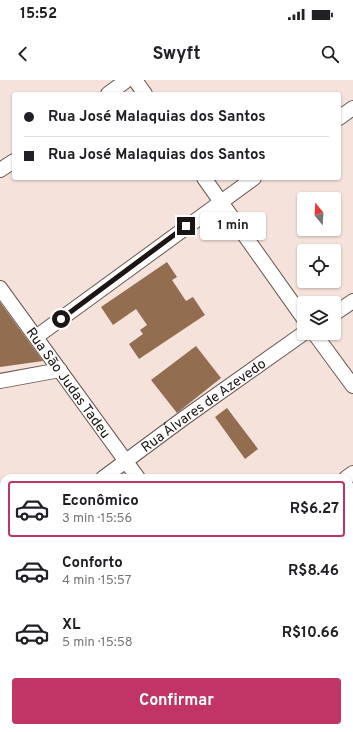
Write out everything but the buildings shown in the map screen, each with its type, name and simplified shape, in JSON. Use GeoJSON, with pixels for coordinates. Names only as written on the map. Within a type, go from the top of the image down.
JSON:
{"type":"FeatureCollection","features":[{"type":"Feature","properties":{"kind":"street"},"geometry":{"type":"LineString","coordinates":[[111,92],[127,80]]}},
{"type":"Feature","properties":{"kind":"street"},"geometry":{"type":"LineString","coordinates":[[135,80],[144,92]]}},
{"type":"Feature","properties":{"kind":"street"},"geometry":{"type":"LineString","coordinates":[[341,117],[353,108]]}},
{"type":"Feature","properties":{"kind":"street"},"geometry":{"type":"LineString","coordinates":[[0,170],[12,162]]}},
{"type":"Feature","properties":{"kind":"street"},"geometry":{"type":"LineString","coordinates":[[205,180],[297,309]]}},
{"type":"Feature","properties":{"kind":"street"},"geometry":{"type":"LineString","coordinates":[[36,337],[251,180]]}},
{"type":"Feature","properties":{"kind":"street","name":"Rua São Judas Tadeu"},"geometry":{"type":"LineString","coordinates":[[0,288],[135,474]]}},
{"type":"Feature","properties":{"kind":"street"},"geometry":{"type":"LineString","coordinates":[[341,309],[353,301]]}},
{"type":"Feature","properties":{"kind":"street","name":"Rua Álvares de Azevedo"},"geometry":{"type":"LineString","coordinates":[[108,474],[297,338]]}},
{"type":"Feature","properties":{"kind":"street"},"geometry":{"type":"LineString","coordinates":[[319,340],[353,386]]}},
{"type":"Feature","properties":{"kind":"street"},"geometry":{"type":"LineString","coordinates":[[0,381],[60,370]]}},
{"type":"Feature","properties":{"kind":"route"},"geometry":{"type":"LineString","coordinates":[[61,319],[186,226]]}}]}
